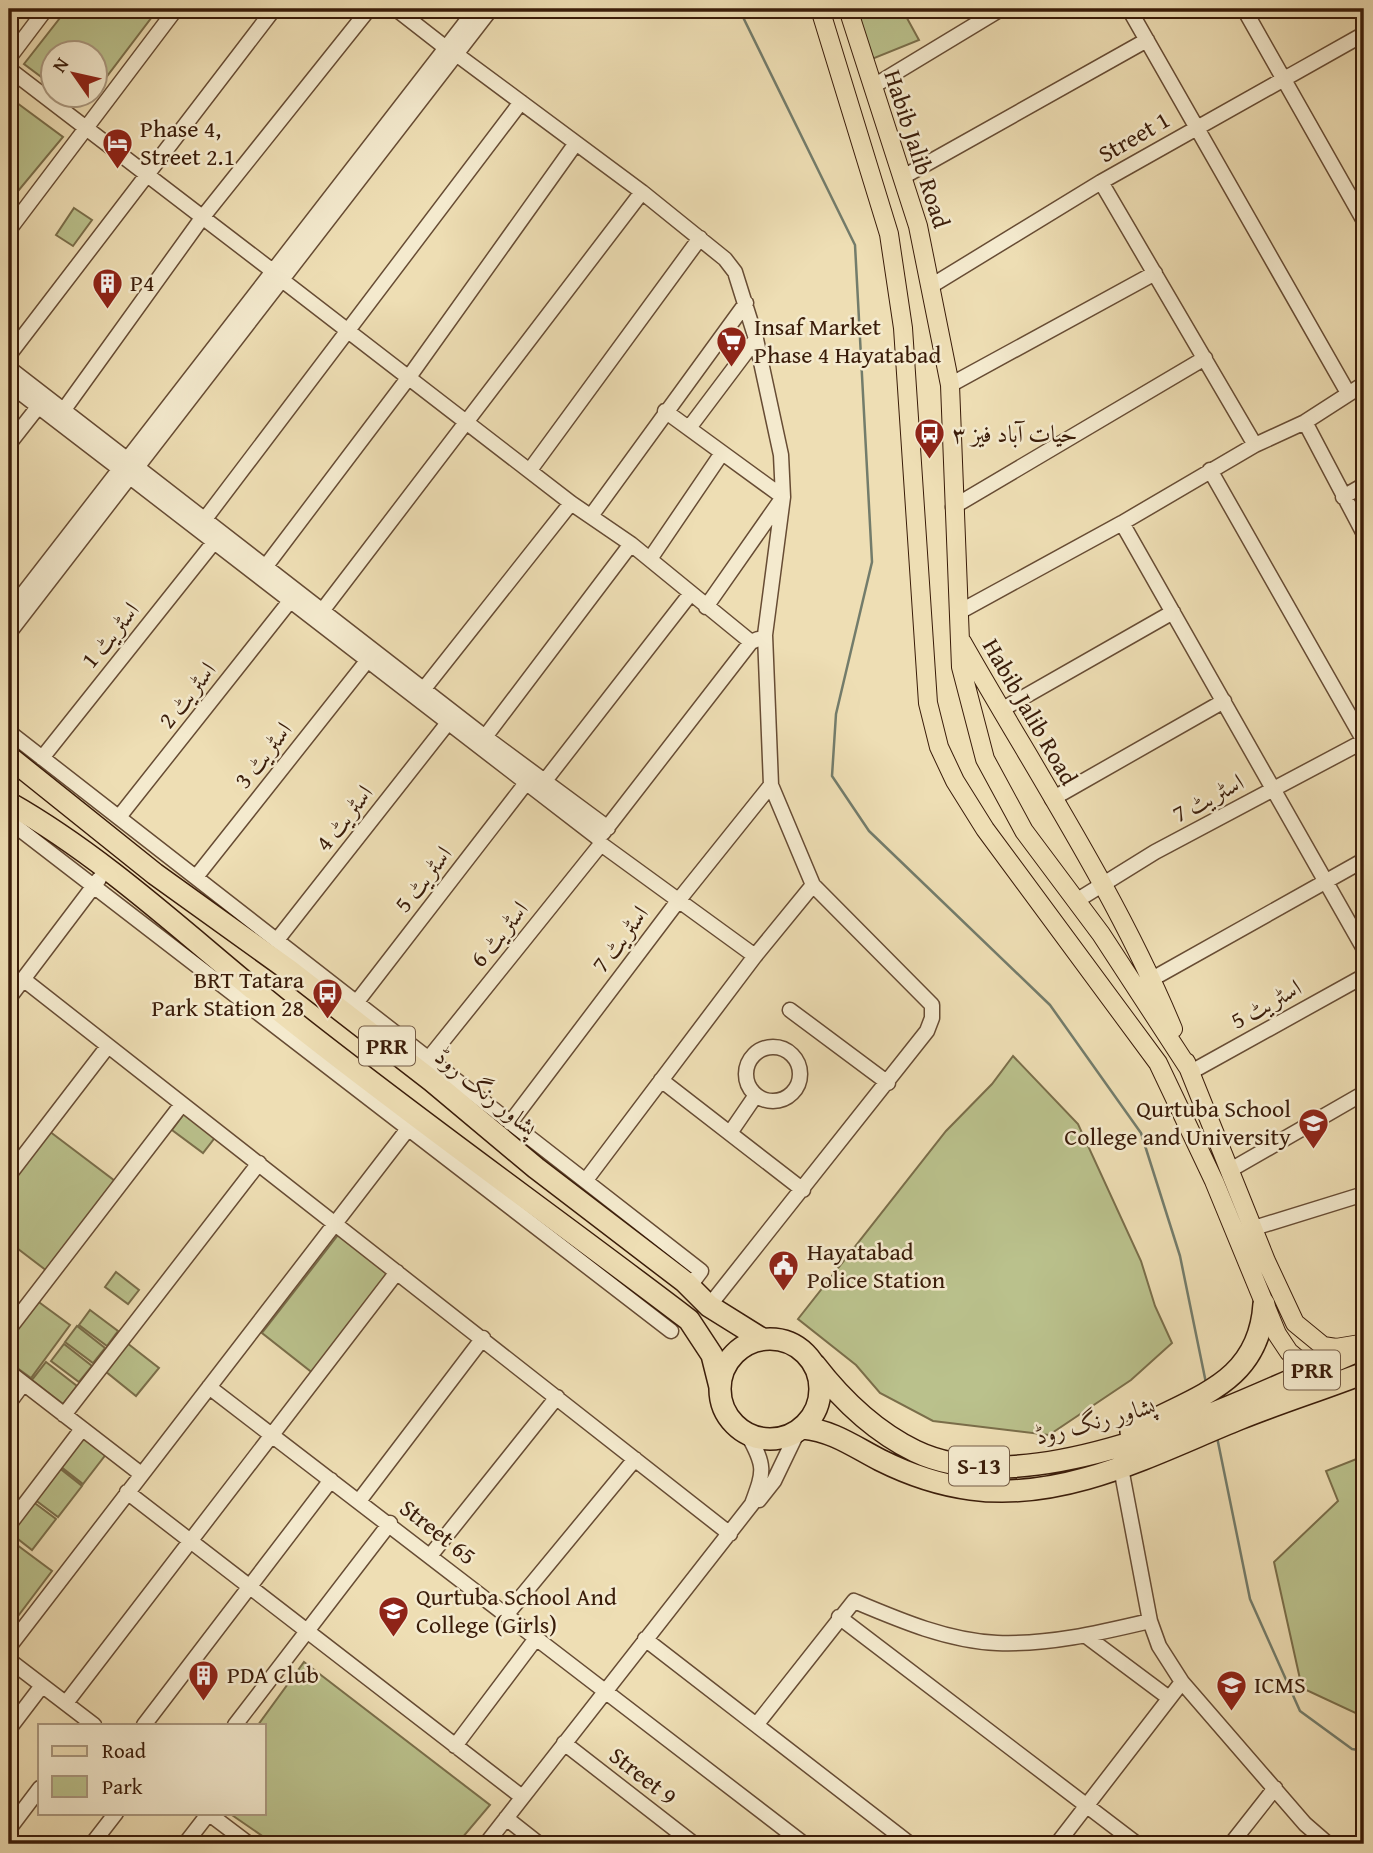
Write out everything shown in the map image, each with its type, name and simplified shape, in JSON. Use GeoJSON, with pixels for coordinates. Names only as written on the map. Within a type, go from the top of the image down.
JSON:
{"type":"FeatureCollection","features":[{"type":"Feature","properties":{"kind":"highway","name":"پشاور رنگ روڈ"},"geometry":{"type":"LineString","coordinates":[[9,757],[155,874],[290,971],[412,1066],[536,1168],[690,1287],[709,1306],[762,1339]]}},
{"type":"Feature","properties":{"kind":"highway","name":"PRR"},"geometry":{"type":"LineString","coordinates":[[9,803],[35,818],[100,878],[247,985],[412,1122],[689,1320],[712,1355],[720,1387]]}},
{"type":"Feature","properties":{"kind":"highway"},"geometry":{"type":"LineString","coordinates":[[1173,1428],[1247,1361],[1261,1329],[1264,1304]]}},
{"type":"Feature","properties":{"kind":"highway"},"geometry":{"type":"LineString","coordinates":[[762,1339],[787,1342],[798,1347],[815,1365],[819,1376],[820,1399],[816,1409],[800,1429],[778,1439],[748,1434],[727,1415],[720,1387],[728,1361],[749,1343],[762,1339]]}},
{"type":"Feature","properties":{"kind":"highway","name":"پشاور رنگ روڈ"},"geometry":{"type":"LineString","coordinates":[[1263,1400],[1312,1371],[1364,1346]]}},
{"type":"Feature","properties":{"kind":"highway"},"geometry":{"type":"LineString","coordinates":[[1312,1371],[1322,1375],[1333,1374],[1364,1360]]}},
{"type":"Feature","properties":{"kind":"highway","name":"پشاور رنگ روڈ"},"geometry":{"type":"LineString","coordinates":[[815,1365],[846,1404],[917,1452],[979,1466],[1012,1467],[1044,1464],[1095,1452],[1263,1400],[1364,1373]]}},
{"type":"Feature","properties":{"kind":"highway","name":"پشاور رنگ روڈ"},"geometry":{"type":"LineString","coordinates":[[800,1429],[840,1436],[880,1460],[923,1477],[971,1489],[1021,1491],[1121,1468],[1173,1428]]}},
{"type":"Feature","properties":{"kind":"main road"},"geometry":{"type":"LineString","coordinates":[[820,9],[889,234],[903,328],[928,703],[935,735],[955,780],[985,829],[1158,1063],[1214,1181],[1264,1304],[1284,1345],[1297,1361],[1312,1371]]}},
{"type":"Feature","properties":{"kind":"main road","name":"Habib Jalib Road"},"geometry":{"type":"LineString","coordinates":[[848,9],[918,226],[950,385],[953,507],[960,563],[961,639],[1152,979],[1279,1293],[1302,1331],[1329,1348],[1364,1346]]}},
{"type":"Feature","properties":{"kind":"main road"},"geometry":{"type":"LineString","coordinates":[[961,639],[964,683],[985,759],[1024,831],[1076,901],[1191,1072]]}},
{"type":"Feature","properties":{"kind":"main road"},"geometry":{"type":"LineString","coordinates":[[1149,1050],[1167,1035]]}},
{"type":"Feature","properties":{"kind":"street"},"geometry":{"type":"LineString","coordinates":[[9,58],[46,9]]}},
{"type":"Feature","properties":{"kind":"street"},"geometry":{"type":"LineString","coordinates":[[9,230],[176,9]]}},
{"type":"Feature","properties":{"kind":"street"},"geometry":{"type":"LineString","coordinates":[[9,355],[274,9]]}},
{"type":"Feature","properties":{"kind":"street"},"geometry":{"type":"LineString","coordinates":[[63,411],[202,218],[369,9]]}},
{"type":"Feature","properties":{"kind":"street"},"geometry":{"type":"LineString","coordinates":[[396,9],[642,192],[701,238],[735,272],[756,339],[780,456],[783,497],[765,635],[771,785],[813,885],[932,1005],[932,1018],[927,1031],[709,1306]]}},
{"type":"Feature","properties":{"kind":"street"},"geometry":{"type":"LineString","coordinates":[[451,51],[476,9]]}},
{"type":"Feature","properties":{"kind":"street"},"geometry":{"type":"LineString","coordinates":[[9,633],[129,469],[451,51],[491,9]]}},
{"type":"Feature","properties":{"kind":"street"},"geometry":{"type":"LineString","coordinates":[[872,87],[1001,9]]}},
{"type":"Feature","properties":{"kind":"street"},"geometry":{"type":"LineString","coordinates":[[1129,9],[1348,393]]}},
{"type":"Feature","properties":{"kind":"street"},"geometry":{"type":"LineString","coordinates":[[1244,9],[1364,221]]}},
{"type":"Feature","properties":{"kind":"street","name":"Street 1"},"geometry":{"type":"LineString","coordinates":[[931,286],[1101,182],[1286,81],[1364,34]]}},
{"type":"Feature","properties":{"kind":"street"},"geometry":{"type":"LineString","coordinates":[[903,177],[1147,40]]}},
{"type":"Feature","properties":{"kind":"street"},"geometry":{"type":"LineString","coordinates":[[9,69],[571,503],[631,544],[751,642],[765,635]]}},
{"type":"Feature","properties":{"kind":"street"},"geometry":{"type":"LineString","coordinates":[[205,519],[521,102]]}},
{"type":"Feature","properties":{"kind":"street"},"geometry":{"type":"LineString","coordinates":[[266,566],[409,377],[576,143]]}},
{"type":"Feature","properties":{"kind":"street"},"geometry":{"type":"LineString","coordinates":[[1101,182],[1255,445]]}},
{"type":"Feature","properties":{"kind":"street"},"geometry":{"type":"LineString","coordinates":[[323,611],[642,192]]}},
{"type":"Feature","properties":{"kind":"street"},"geometry":{"type":"LineString","coordinates":[[530,470],[701,238]]}},
{"type":"Feature","properties":{"kind":"street"},"geometry":{"type":"LineString","coordinates":[[950,385],[1154,273]]}},
{"type":"Feature","properties":{"kind":"street"},"geometry":{"type":"LineString","coordinates":[[591,516],[746,303]]}},
{"type":"Feature","properties":{"kind":"street"},"geometry":{"type":"LineString","coordinates":[[689,428],[756,339]]}},
{"type":"Feature","properties":{"kind":"street"},"geometry":{"type":"LineString","coordinates":[[953,507],[1205,358]]}},
{"type":"Feature","properties":{"kind":"street"},"geometry":{"type":"LineString","coordinates":[[9,368],[63,411],[214,542],[367,660],[423,690],[544,782],[602,837],[678,901],[755,956]]}},
{"type":"Feature","properties":{"kind":"street"},"geometry":{"type":"LineString","coordinates":[[9,384],[38,407],[205,519],[323,611],[447,724],[602,837]]}},
{"type":"Feature","properties":{"kind":"street"},"geometry":{"type":"LineString","coordinates":[[961,611],[1122,523],[1255,445],[1306,422],[1364,384]]}},
{"type":"Feature","properties":{"kind":"street"},"geometry":{"type":"LineString","coordinates":[[9,444],[38,407]]}},
{"type":"Feature","properties":{"kind":"street"},"geometry":{"type":"LineString","coordinates":[[665,411],[783,497]]}},
{"type":"Feature","properties":{"kind":"street"},"geometry":{"type":"LineString","coordinates":[[1306,422],[1364,534]]}},
{"type":"Feature","properties":{"kind":"street"},"geometry":{"type":"LineString","coordinates":[[650,559],[722,453]]}},
{"type":"Feature","properties":{"kind":"street"},"geometry":{"type":"LineString","coordinates":[[9,612],[129,469]]}},
{"type":"Feature","properties":{"kind":"street"},"geometry":{"type":"LineString","coordinates":[[1210,470],[1364,741]]}},
{"type":"Feature","properties":{"kind":"street"},"geometry":{"type":"LineString","coordinates":[[1343,497],[1364,485]]}},
{"type":"Feature","properties":{"kind":"street"},"geometry":{"type":"LineString","coordinates":[[706,607],[783,497]]}},
{"type":"Feature","properties":{"kind":"street"},"geometry":{"type":"LineString","coordinates":[[423,690],[571,503]]}},
{"type":"Feature","properties":{"kind":"street"},"geometry":{"type":"LineString","coordinates":[[1122,523],[1364,949]]}},
{"type":"Feature","properties":{"kind":"street","name":"اسٹریٹ 1"},"geometry":{"type":"LineString","coordinates":[[42,758],[214,542]]}},
{"type":"Feature","properties":{"kind":"street"},"geometry":{"type":"LineString","coordinates":[[485,737],[631,544]]}},
{"type":"Feature","properties":{"kind":"street"},"geometry":{"type":"LineString","coordinates":[[544,782],[691,593]]}},
{"type":"Feature","properties":{"kind":"street","name":"اسٹریٹ 2"},"geometry":{"type":"LineString","coordinates":[[119,817],[290,601]]}},
{"type":"Feature","properties":{"kind":"street"},"geometry":{"type":"LineString","coordinates":[[1001,710],[1173,612]]}},
{"type":"Feature","properties":{"kind":"street","name":"اسٹریٹ 6"},"geometry":{"type":"LineString","coordinates":[[429,1058],[751,642]]}},
{"type":"Feature","properties":{"kind":"street","name":"اسٹریٹ 3"},"geometry":{"type":"LineString","coordinates":[[196,877],[367,660]]}},
{"type":"Feature","properties":{"kind":"street"},"geometry":{"type":"LineString","coordinates":[[1052,799],[1224,701]]}},
{"type":"Feature","properties":{"kind":"street","name":"اسٹریٹ 4"},"geometry":{"type":"LineString","coordinates":[[277,940],[447,724]]}},
{"type":"Feature","properties":{"kind":"street"},"geometry":{"type":"LineString","coordinates":[[9,732],[701,1271],[690,1287]]}},
{"type":"Feature","properties":{"kind":"street","name":"اسٹریٹ 7"},"geometry":{"type":"LineString","coordinates":[[1076,901],[1155,852],[1364,741]]}},
{"type":"Feature","properties":{"kind":"street","name":"اسٹریٹ 5"},"geometry":{"type":"LineString","coordinates":[[356,1003],[526,783]]}},
{"type":"Feature","properties":{"kind":"street","name":"اسٹریٹ 7"},"geometry":{"type":"LineString","coordinates":[[510,1124],[678,901],[771,785]]}},
{"type":"Feature","properties":{"kind":"street"},"geometry":{"type":"LineString","coordinates":[[9,821],[100,878],[9,998]]}},
{"type":"Feature","properties":{"kind":"street"},"geometry":{"type":"LineString","coordinates":[[1152,979],[1364,860]]}},
{"type":"Feature","properties":{"kind":"street"},"geometry":{"type":"LineString","coordinates":[[586,1180],[755,956],[813,885]]}},
{"type":"Feature","properties":{"kind":"street","name":"اسٹریٹ 5"},"geometry":{"type":"LineString","coordinates":[[1191,1072],[1364,976]]}},
{"type":"Feature","properties":{"kind":"street"},"geometry":{"type":"LineString","coordinates":[[23,979],[730,1534]]}},
{"type":"Feature","properties":{"kind":"street"},"geometry":{"type":"LineString","coordinates":[[790,1010],[888,1083]]}},
{"type":"Feature","properties":{"kind":"street"},"geometry":{"type":"LineString","coordinates":[[9,1175],[108,1046]]}},
{"type":"Feature","properties":{"kind":"street"},"geometry":{"type":"LineString","coordinates":[[661,1080],[803,1190]]}},
{"type":"Feature","properties":{"kind":"street"},"geometry":{"type":"LineString","coordinates":[[1231,1169],[1364,1093]]}},
{"type":"Feature","properties":{"kind":"street"},"geometry":{"type":"LineString","coordinates":[[730,1133],[756,1096]]}},
{"type":"Feature","properties":{"kind":"street"},"geometry":{"type":"LineString","coordinates":[[9,1329],[182,1104]]}},
{"type":"Feature","properties":{"kind":"street"},"geometry":{"type":"LineString","coordinates":[[9,1647],[412,1122],[671,1331]]}},
{"type":"Feature","properties":{"kind":"street"},"geometry":{"type":"LineString","coordinates":[[64,1415],[259,1163]]}},
{"type":"Feature","properties":{"kind":"street"},"geometry":{"type":"LineString","coordinates":[[1254,1228],[1364,1194]]}},
{"type":"Feature","properties":{"kind":"street"},"geometry":{"type":"LineString","coordinates":[[66,1703],[397,1272]]}},
{"type":"Feature","properties":{"kind":"street"},"geometry":{"type":"LineString","coordinates":[[359,1501],[483,1338]]}},
{"type":"Feature","properties":{"kind":"street"},"geometry":{"type":"LineString","coordinates":[[9,1372],[141,1474]]}},
{"type":"Feature","properties":{"kind":"street"},"geometry":{"type":"LineString","coordinates":[[9,1402],[23,1384]]}},
{"type":"Feature","properties":{"kind":"street","name":"Street 65"},"geometry":{"type":"LineString","coordinates":[[209,1387],[390,1523],[804,1844]]}},
{"type":"Feature","properties":{"kind":"street"},"geometry":{"type":"LineString","coordinates":[[430,1556],[557,1397]]}},
{"type":"Feature","properties":{"kind":"street"},"geometry":{"type":"LineString","coordinates":[[9,1525],[82,1429]]}},
{"type":"Feature","properties":{"kind":"street"},"geometry":{"type":"LineString","coordinates":[[752,1504],[762,1498],[774,1481],[800,1429]]}},
{"type":"Feature","properties":{"kind":"street"},"geometry":{"type":"LineString","coordinates":[[486,1844],[752,1504],[760,1486],[763,1467],[748,1434]]}},
{"type":"Feature","properties":{"kind":"street"},"geometry":{"type":"LineString","coordinates":[[507,1614],[635,1459]]}},
{"type":"Feature","properties":{"kind":"street"},"geometry":{"type":"LineString","coordinates":[[1121,1468],[1150,1621],[1159,1646],[1182,1682],[1305,1824],[1328,1844]]}},
{"type":"Feature","properties":{"kind":"street"},"geometry":{"type":"LineString","coordinates":[[145,1724],[331,1480]]}},
{"type":"Feature","properties":{"kind":"street"},"geometry":{"type":"LineString","coordinates":[[127,1492],[522,1797]]}},
{"type":"Feature","properties":{"kind":"street"},"geometry":{"type":"LineString","coordinates":[[236,1724],[390,1523]]}},
{"type":"Feature","properties":{"kind":"street"},"geometry":{"type":"LineString","coordinates":[[757,1724],[854,1601],[935,1632],[995,1643],[1049,1642],[1150,1621]]}},
{"type":"Feature","properties":{"kind":"street"},"geometry":{"type":"LineString","coordinates":[[839,1617],[1137,1844]]}},
{"type":"Feature","properties":{"kind":"street"},"geometry":{"type":"LineString","coordinates":[[1086,1636],[1169,1698]]}},
{"type":"Feature","properties":{"kind":"street"},"geometry":{"type":"LineString","coordinates":[[455,1746],[537,1637]]}},
{"type":"Feature","properties":{"kind":"street"},"geometry":{"type":"LineString","coordinates":[[645,1639],[910,1844]]}},
{"type":"Feature","properties":{"kind":"street"},"geometry":{"type":"LineString","coordinates":[[9,1660],[91,1724]]}},
{"type":"Feature","properties":{"kind":"street"},"geometry":{"type":"LineString","coordinates":[[1057,1844],[1182,1682]]}},
{"type":"Feature","properties":{"kind":"street"},"geometry":{"type":"LineString","coordinates":[[9,1729],[41,1687]]}},
{"type":"Feature","properties":{"kind":"street","name":"Street 9"},"geometry":{"type":"LineString","coordinates":[[565,1743],[694,1844]]}},
{"type":"Feature","properties":{"kind":"street"},"geometry":{"type":"LineString","coordinates":[[1231,1844],[1275,1788]]}},
{"type":"Feature","properties":{"kind":"street"},"geometry":{"type":"LineString","coordinates":[[9,1829],[38,1791]]}},
{"type":"Feature","properties":{"kind":"street"},"geometry":{"type":"LineString","coordinates":[[92,1844],[115,1814]]}},
{"type":"Feature","properties":{"kind":"street"},"geometry":{"type":"LineString","coordinates":[[185,1844],[207,1814]]}},
{"type":"Feature","properties":{"kind":"street"},"geometry":{"type":"LineString","coordinates":[[209,1814],[249,1844]]}},
{"type":"Feature","properties":{"kind":"street"},"geometry":{"type":"LineString","coordinates":[[506,1818],[540,1844]]}},
{"type":"Feature","properties":{"kind":"green space"},"geometry":{"type":"Polygon","coordinates":[[[67,9],[158,9],[108,75],[108,38],[44,38],[67,9]]]}},
{"type":"Feature","properties":{"kind":"green space"},"geometry":{"type":"Polygon","coordinates":[[[856,9],[902,9],[919,40],[872,59],[856,9]]]}},
{"type":"Feature","properties":{"kind":"green space"},"geometry":{"type":"Polygon","coordinates":[[[38,46],[38,74],[24,64],[38,46]]]}},
{"type":"Feature","properties":{"kind":"green space"},"geometry":{"type":"Polygon","coordinates":[[[9,97],[63,137],[9,202],[9,97]]]}},
{"type":"Feature","properties":{"kind":"green space"},"geometry":{"type":"Polygon","coordinates":[[[74,208],[92,220],[73,246],[56,235],[74,208]]]}},
{"type":"Feature","properties":{"kind":"green space"},"geometry":{"type":"Polygon","coordinates":[[[1013,1056],[1078,1124],[1141,1261],[1155,1306],[1172,1343],[1131,1380],[1049,1435],[933,1421],[880,1393],[856,1365],[798,1319],[946,1131],[992,1084],[1013,1056]]]}},
{"type":"Feature","properties":{"kind":"green space"},"geometry":{"type":"Polygon","coordinates":[[[186,1111],[217,1135],[203,1153],[172,1130],[186,1111]]]}},
{"type":"Feature","properties":{"kind":"green space"},"geometry":{"type":"Polygon","coordinates":[[[49,1131],[115,1181],[47,1271],[9,1242],[9,1184],[49,1131]]]}},
{"type":"Feature","properties":{"kind":"green space"},"geometry":{"type":"Polygon","coordinates":[[[338,1235],[390,1276],[314,1374],[262,1333],[338,1235]]]}},
{"type":"Feature","properties":{"kind":"green space"},"geometry":{"type":"Polygon","coordinates":[[[116,1272],[139,1290],[128,1304],[105,1287],[116,1272]]]}},
{"type":"Feature","properties":{"kind":"green space"},"geometry":{"type":"Polygon","coordinates":[[[36,1300],[70,1325],[31,1378],[9,1362],[9,1336],[36,1300]]]}},
{"type":"Feature","properties":{"kind":"green space"},"geometry":{"type":"Polygon","coordinates":[[[90,1310],[118,1331],[107,1346],[79,1325],[90,1310]]]}},
{"type":"Feature","properties":{"kind":"green space"},"geometry":{"type":"Polygon","coordinates":[[[77,1326],[105,1348],[93,1363],[65,1342],[77,1326]]]}},
{"type":"Feature","properties":{"kind":"green space"},"geometry":{"type":"Polygon","coordinates":[[[127,1343],[159,1368],[136,1396],[105,1371],[127,1343]]]}},
{"type":"Feature","properties":{"kind":"green space"},"geometry":{"type":"Polygon","coordinates":[[[64,1344],[92,1366],[79,1382],[51,1361],[64,1344]]]}},
{"type":"Feature","properties":{"kind":"green space"},"geometry":{"type":"Polygon","coordinates":[[[46,1362],[77,1386],[63,1404],[32,1380],[46,1362]]]}},
{"type":"Feature","properties":{"kind":"green space"},"geometry":{"type":"Polygon","coordinates":[[[83,1435],[107,1453],[83,1484],[60,1466],[83,1435]]]}},
{"type":"Feature","properties":{"kind":"green space"},"geometry":{"type":"Polygon","coordinates":[[[1364,1456],[1364,1717],[1302,1688],[1274,1562],[1338,1501],[1326,1471],[1364,1456]]]}},
{"type":"Feature","properties":{"kind":"green space"},"geometry":{"type":"Polygon","coordinates":[[[58,1467],[82,1486],[58,1517],[34,1499],[58,1467]]]}},
{"type":"Feature","properties":{"kind":"green space"},"geometry":{"type":"Polygon","coordinates":[[[32,1501],[56,1519],[32,1550],[9,1532],[32,1501]]]}},
{"type":"Feature","properties":{"kind":"green space"},"geometry":{"type":"Polygon","coordinates":[[[9,1539],[52,1571],[9,1628],[9,1539]]]}},
{"type":"Feature","properties":{"kind":"green space"},"geometry":{"type":"Polygon","coordinates":[[[304,1662],[490,1805],[457,1844],[274,1844],[230,1814],[266,1814],[266,1724],[259,1724],[304,1662]]]}},
{"type":"Feature","properties":{"kind":"waterway"},"geometry":{"type":"LineString","coordinates":[[739,9],[855,245],[872,562],[836,714],[832,776],[869,831],[1050,1005],[1141,1133],[1180,1256],[1206,1383]]}},
{"type":"Feature","properties":{"kind":"waterway"},"geometry":{"type":"LineString","coordinates":[[1217,1437],[1250,1599],[1300,1711],[1352,1749],[1364,1751]]}},
{"type":"Feature","properties":{"kind":"place","name":"Phase 4, Street 2.1"},"geometry":{"type":"Point","coordinates":[117,170]}},
{"type":"Feature","properties":{"kind":"place","name":"P4"},"geometry":{"type":"Point","coordinates":[107,310]}},
{"type":"Feature","properties":{"kind":"place","name":"Insaf Market Phase 4 Hayatabad"},"geometry":{"type":"Point","coordinates":[731,368]}},
{"type":"Feature","properties":{"kind":"place","name":"حیات آباد فیز ۳"},"geometry":{"type":"Point","coordinates":[929,461]}},
{"type":"Feature","properties":{"kind":"place","name":"BRT Tatara Park Station 28"},"geometry":{"type":"Point","coordinates":[327,1021]}},
{"type":"Feature","properties":{"kind":"place","name":"Qurtuba School College and University"},"geometry":{"type":"Point","coordinates":[1314,1150]}},
{"type":"Feature","properties":{"kind":"place","name":"Hayatabad Police Station"},"geometry":{"type":"Point","coordinates":[784,1293]}},
{"type":"Feature","properties":{"kind":"place","name":"Qurtuba School And College (Girls)"},"geometry":{"type":"Point","coordinates":[393,1638]}},
{"type":"Feature","properties":{"kind":"place","name":"PDA Club"},"geometry":{"type":"Point","coordinates":[204,1702]}},
{"type":"Feature","properties":{"kind":"place","name":"ICMS"},"geometry":{"type":"Point","coordinates":[1231,1712]}}]}
